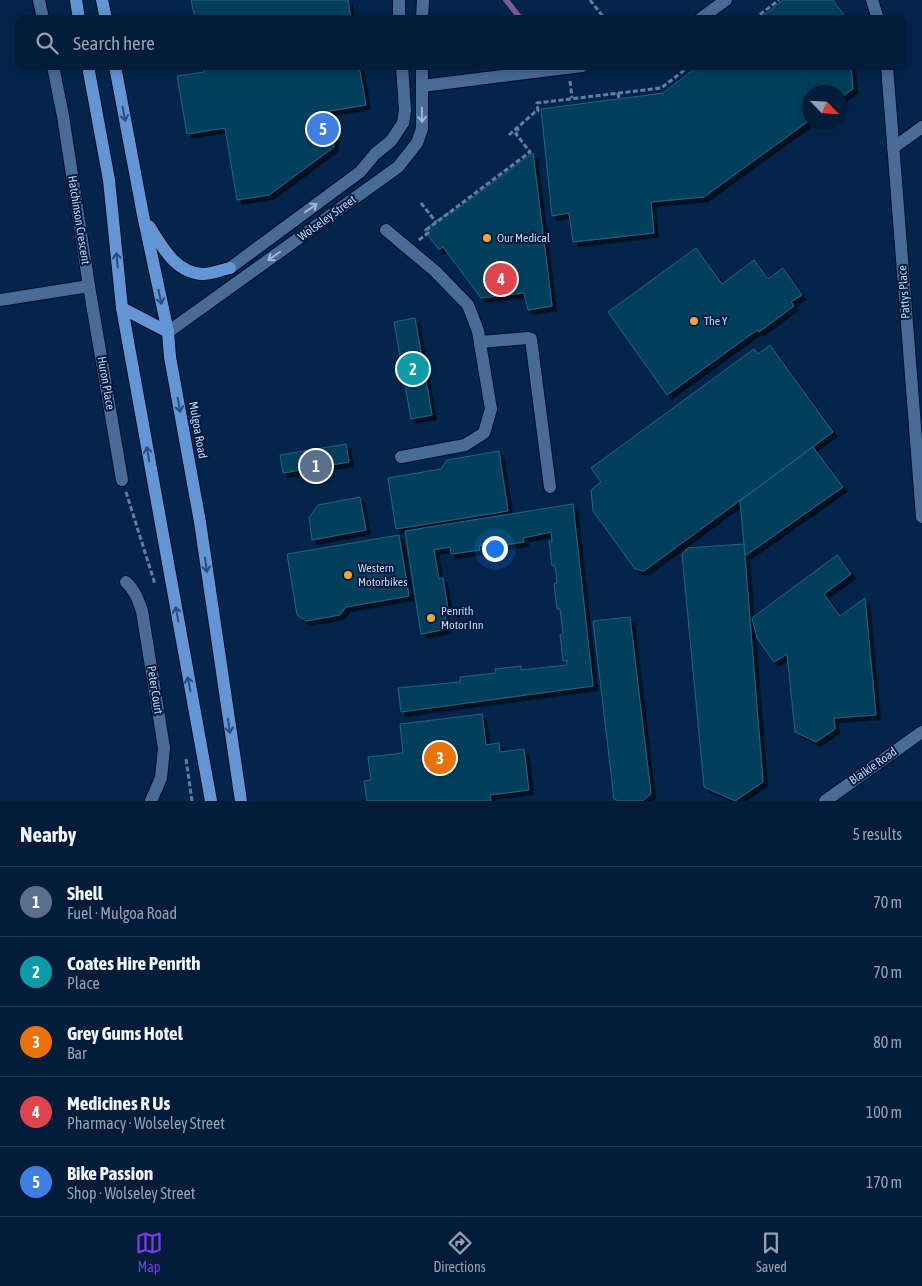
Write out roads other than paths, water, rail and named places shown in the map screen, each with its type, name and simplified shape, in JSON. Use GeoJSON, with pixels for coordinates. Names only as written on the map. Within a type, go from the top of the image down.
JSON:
{"type":"FeatureCollection","features":[{"type":"Feature","properties":{"kind":"main road"},"geometry":{"type":"LineString","coordinates":[[76,0],[78,15]]}},
{"type":"Feature","properties":{"kind":"main road"},"geometry":{"type":"LineString","coordinates":[[102,0],[105,15]]}},
{"type":"Feature","properties":{"kind":"main road"},"geometry":{"type":"LineString","coordinates":[[89,70],[109,180],[122,308],[211,801]]}},
{"type":"Feature","properties":{"kind":"main road","name":"Mulgoa Road"},"geometry":{"type":"LineString","coordinates":[[116,70],[143,215],[168,332],[170,357],[200,522],[242,801]]}},
{"type":"Feature","properties":{"kind":"main road"},"geometry":{"type":"LineString","coordinates":[[143,215],[168,257],[184,269],[202,274],[230,268]]}},
{"type":"Feature","properties":{"kind":"main road"},"geometry":{"type":"LineString","coordinates":[[122,308],[168,332]]}},
{"type":"Feature","properties":{"kind":"street"},"geometry":{"type":"LineString","coordinates":[[39,0],[42,15]]}},
{"type":"Feature","properties":{"kind":"street"},"geometry":{"type":"LineString","coordinates":[[399,0],[399,15]]}},
{"type":"Feature","properties":{"kind":"street"},"geometry":{"type":"LineString","coordinates":[[422,0],[422,15]]}},
{"type":"Feature","properties":{"kind":"street"},"geometry":{"type":"LineString","coordinates":[[705,15],[726,0]]}},
{"type":"Feature","properties":{"kind":"street"},"geometry":{"type":"LineString","coordinates":[[872,0],[877,15]]}},
{"type":"Feature","properties":{"kind":"street","name":"Hatchinson Crescent"},"geometry":{"type":"LineString","coordinates":[[53,70],[63,116],[89,286]]}},
{"type":"Feature","properties":{"kind":"street","name":"Wolseley Street"},"geometry":{"type":"LineString","coordinates":[[230,268],[360,172],[375,154],[392,141],[403,123],[405,110],[402,70]]}},
{"type":"Feature","properties":{"kind":"street","name":"Wolseley Street"},"geometry":{"type":"LineString","coordinates":[[168,332],[398,167],[418,143],[422,129],[422,70]]}},
{"type":"Feature","properties":{"kind":"street"},"geometry":{"type":"LineString","coordinates":[[422,86],[550,70]]}},
{"type":"Feature","properties":{"kind":"street","name":"Pattys Place"},"geometry":{"type":"LineString","coordinates":[[887,70],[922,518]]}},
{"type":"Feature","properties":{"kind":"street"},"geometry":{"type":"LineString","coordinates":[[893,148],[922,127]]}},
{"type":"Feature","properties":{"kind":"street"},"geometry":{"type":"LineString","coordinates":[[386,230],[435,271],[468,306],[478,331],[492,409],[484,433],[465,445],[402,457]]}},
{"type":"Feature","properties":{"kind":"street"},"geometry":{"type":"LineString","coordinates":[[0,300],[89,286]]}},
{"type":"Feature","properties":{"kind":"street","name":"Huron Place"},"geometry":{"type":"LineString","coordinates":[[89,286],[122,480]]}},
{"type":"Feature","properties":{"kind":"street"},"geometry":{"type":"LineString","coordinates":[[480,342],[528,338],[532,342],[550,487]]}},
{"type":"Feature","properties":{"kind":"street","name":"Peter Court"},"geometry":{"type":"LineString","coordinates":[[126,582],[132,587],[142,611],[164,748],[161,778],[151,801]]}},
{"type":"Feature","properties":{"kind":"street","name":"Blaikie Road"},"geometry":{"type":"LineString","coordinates":[[825,801],[922,732]]}},
{"type":"Feature","properties":{"kind":"waterway"},"geometry":{"type":"LineString","coordinates":[[506,0],[518,15]]}},
{"type":"Feature","properties":{"kind":"place","name":"Bike Passion"},"geometry":{"type":"Point","coordinates":[323,129]}},
{"type":"Feature","properties":{"kind":"place","name":"Our Medical"},"geometry":{"type":"Point","coordinates":[487,238]}},
{"type":"Feature","properties":{"kind":"place","name":"Medicines R Us"},"geometry":{"type":"Point","coordinates":[501,279]}},
{"type":"Feature","properties":{"kind":"place","name":"The Y"},"geometry":{"type":"Point","coordinates":[694,321]}},
{"type":"Feature","properties":{"kind":"place","name":"Coates Hire Penrith"},"geometry":{"type":"Point","coordinates":[413,369]}},
{"type":"Feature","properties":{"kind":"place","name":"Shell"},"geometry":{"type":"Point","coordinates":[316,466]}},
{"type":"Feature","properties":{"kind":"place","name":"Western Motorbikes"},"geometry":{"type":"Point","coordinates":[348,575]}},
{"type":"Feature","properties":{"kind":"place","name":"Penrith Motor Inn"},"geometry":{"type":"Point","coordinates":[431,618]}},
{"type":"Feature","properties":{"kind":"place","name":"Grey Gums Hotel"},"geometry":{"type":"Point","coordinates":[440,758]}}]}
